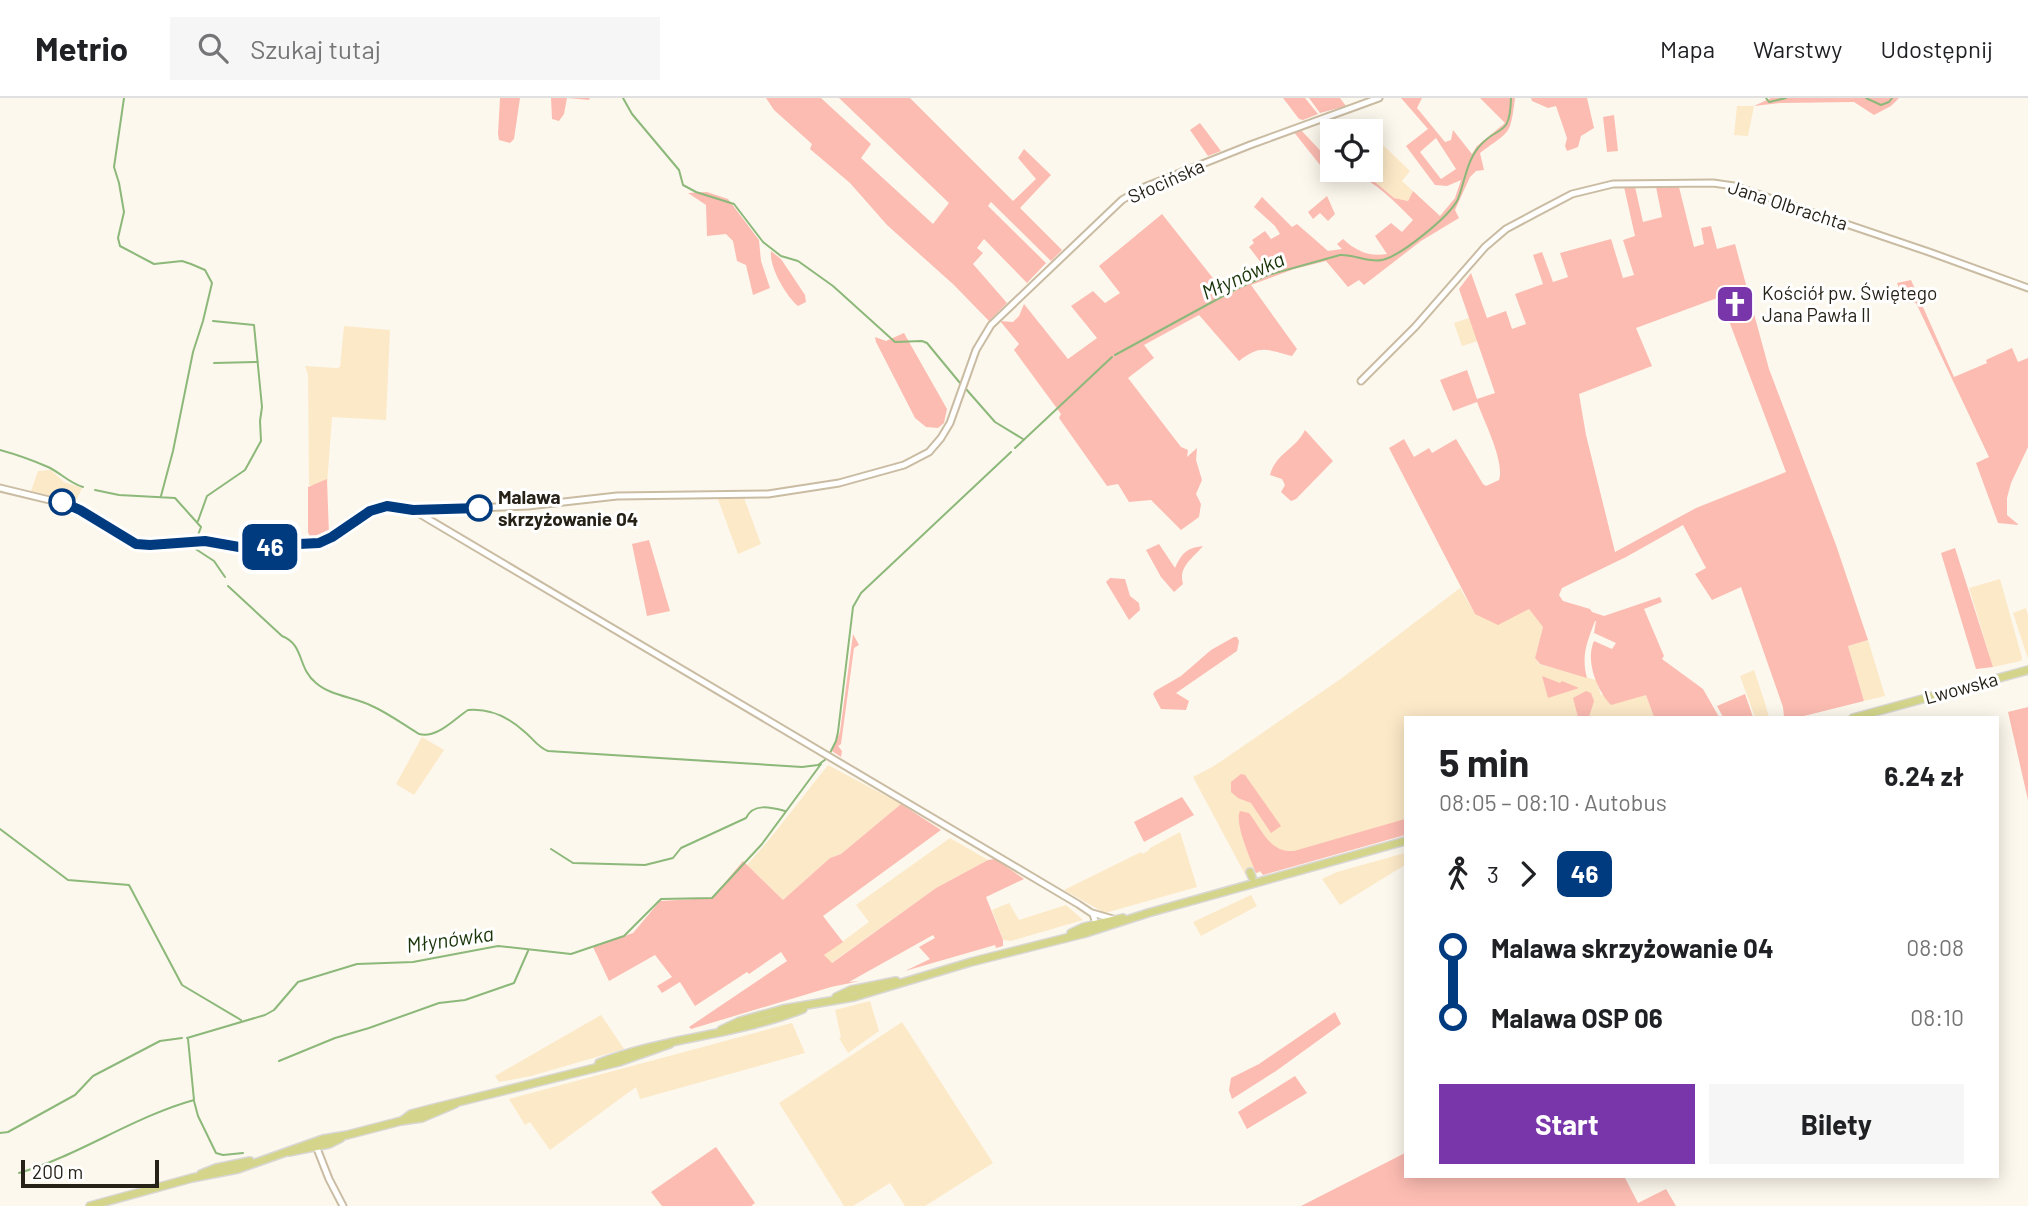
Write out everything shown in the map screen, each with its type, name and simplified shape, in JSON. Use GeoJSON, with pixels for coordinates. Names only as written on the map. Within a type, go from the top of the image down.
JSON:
{"type":"FeatureCollection","features":[{"type":"Feature","properties":{"kind":"main road","name":"Lwowska"},"geometry":{"type":"LineString","coordinates":[[1860,716],[2028,670]]}},
{"type":"Feature","properties":{"kind":"main road"},"geometry":{"type":"LineString","coordinates":[[90,1206],[192,1178],[216,1168],[258,1160],[323,1139],[434,1115],[455,1104],[626,1060],[721,1030],[743,1028],[851,990],[911,979],[1091,932],[1111,923],[1404,841]]}},
{"type":"Feature","properties":{"kind":"main road"},"geometry":{"type":"LineString","coordinates":[[1058,939],[1096,924],[1111,923]]}},
{"type":"Feature","properties":{"kind":"main road"},"geometry":{"type":"LineString","coordinates":[[281,1153],[318,1147],[347,1135]]}},
{"type":"Feature","properties":{"kind":"street","name":"Słocińska"},"geometry":{"type":"LineString","coordinates":[[0,488],[66,503],[128,540],[150,545],[199,541],[239,547],[313,544],[332,537],[378,508],[393,506],[413,510],[528,506],[617,496],[768,494],[825,486],[904,465],[929,452],[942,438],[976,350],[991,325],[1115,205],[1132,192],[1308,122],[1379,98]]}},
{"type":"Feature","properties":{"kind":"street","name":"Jana Olbrachta"},"geometry":{"type":"LineString","coordinates":[[1361,381],[1415,327],[1476,256],[1500,234],[1572,194],[1613,184],[1713,183],[1734,186],[2028,288]]}},
{"type":"Feature","properties":{"kind":"street"},"geometry":{"type":"LineString","coordinates":[[413,510],[1111,923]]}},
{"type":"Feature","properties":{"kind":"street"},"geometry":{"type":"LineString","coordinates":[[1090,912],[1096,924],[1091,932]]}},
{"type":"Feature","properties":{"kind":"street"},"geometry":{"type":"LineString","coordinates":[[323,1139],[318,1147],[328,1179],[343,1206]]}},
{"type":"Feature","properties":{"kind":"street"},"geometry":{"type":"LineString","coordinates":[[308,1143],[318,1147]]}},
{"type":"Feature","properties":{"kind":"shaded area"},"geometry":{"type":"Polygon","coordinates":[[[500,98],[520,98],[514,139],[510,143],[499,140],[500,98]]]}},
{"type":"Feature","properties":{"kind":"shaded area"},"geometry":{"type":"Polygon","coordinates":[[[551,98],[567,98],[564,114],[559,121],[552,119],[551,98]]]}},
{"type":"Feature","properties":{"kind":"shaded area"},"geometry":{"type":"Polygon","coordinates":[[[766,98],[821,98],[871,144],[861,158],[933,224],[949,203],[839,98],[910,98],[1013,201],[1036,179],[1018,158],[1024,149],[1051,175],[1020,208],[1062,250],[1051,261],[991,202],[988,206],[1046,263],[1027,283],[984,239],[977,248],[983,253],[973,264],[1007,303],[989,321],[954,285],[887,225],[850,183],[810,149],[812,144],[774,110],[766,98]]]}},
{"type":"Feature","properties":{"kind":"shaded area"},"geometry":{"type":"Polygon","coordinates":[[[1283,98],[1305,98],[1318,114],[1299,119],[1283,98]]]}},
{"type":"Feature","properties":{"kind":"shaded area"},"geometry":{"type":"Polygon","coordinates":[[[1309,98],[1340,98],[1346,106],[1320,113],[1309,98]]]}},
{"type":"Feature","properties":{"kind":"shaded area"},"geometry":{"type":"Polygon","coordinates":[[[1401,98],[1422,98],[1417,108],[1445,142],[1451,140],[1453,130],[1472,154],[1477,146],[1505,123],[1480,98],[1515,98],[1507,131],[1480,153],[1484,170],[1476,171],[1470,177],[1455,210],[1459,218],[1421,241],[1364,285],[1359,280],[1348,287],[1326,261],[1294,269],[1251,285],[1297,349],[1292,356],[1259,350],[1239,361],[1199,315],[1144,345],[1154,358],[1128,378],[1181,447],[1188,450],[1187,457],[1197,448],[1196,460],[1202,480],[1196,494],[1201,504],[1199,517],[1181,530],[1151,500],[1129,502],[1118,484],[1107,486],[1059,418],[1061,414],[1014,350],[1019,344],[1000,321],[1013,322],[1024,304],[1068,359],[1097,338],[1071,306],[1093,291],[1105,303],[1120,293],[1099,266],[1162,214],[1224,292],[1269,273],[1249,247],[1254,243],[1252,240],[1265,231],[1271,239],[1280,234],[1254,207],[1262,197],[1292,227],[1297,224],[1328,251],[1342,249],[1337,244],[1343,239],[1363,252],[1387,254],[1375,236],[1391,223],[1402,232],[1413,220],[1370,182],[1375,182],[1394,198],[1408,201],[1413,191],[1440,216],[1455,198],[1461,180],[1447,186],[1435,185],[1406,146],[1428,129],[1401,98]],[[1436,138],[1420,152],[1441,179],[1456,169],[1436,138]]]}},
{"type":"Feature","properties":{"kind":"shaded area"},"geometry":{"type":"Polygon","coordinates":[[[1531,98],[1587,98],[1594,128],[1581,136],[1578,147],[1567,151],[1567,138],[1556,106],[1548,108],[1531,98]]]}},
{"type":"Feature","properties":{"kind":"shaded area"},"geometry":{"type":"Polygon","coordinates":[[[1771,98],[1899,98],[1891,106],[1874,115],[1854,102],[1754,106],[1771,98]]]}},
{"type":"Feature","properties":{"kind":"shaded area"},"geometry":{"type":"Polygon","coordinates":[[[1737,106],[1754,106],[1748,136],[1734,135],[1737,106]]]}},
{"type":"Feature","properties":{"kind":"shaded area"},"geometry":{"type":"Polygon","coordinates":[[[1614,115],[1618,151],[1607,152],[1603,117],[1614,115]]]}},
{"type":"Feature","properties":{"kind":"shaded area"},"geometry":{"type":"Polygon","coordinates":[[[1200,123],[1221,151],[1208,156],[1190,130],[1200,123]]]}},
{"type":"Feature","properties":{"kind":"shaded area"},"geometry":{"type":"Polygon","coordinates":[[[1299,128],[1320,150],[1320,165],[1293,131],[1299,128]]]}},
{"type":"Feature","properties":{"kind":"shaded area"},"geometry":{"type":"Polygon","coordinates":[[[1383,145],[1410,171],[1402,181],[1413,191],[1408,201],[1394,198],[1375,182],[1383,182],[1383,145]]]}},
{"type":"Feature","properties":{"kind":"shaded area"},"geometry":{"type":"Polygon","coordinates":[[[1624,187],[1635,187],[1643,222],[1662,217],[1656,187],[1679,187],[1694,247],[1704,244],[1701,228],[1711,226],[1717,249],[1735,244],[1769,369],[1836,545],[1868,640],[1848,646],[1864,701],[1804,716],[1784,716],[1741,587],[1712,600],[1695,574],[1706,568],[1683,525],[1562,588],[1559,595],[1563,601],[1604,616],[1660,597],[1662,602],[1644,609],[1664,656],[1662,659],[1703,689],[1718,716],[1654,716],[1646,695],[1611,705],[1597,683],[1591,657],[1594,641],[1612,649],[1616,643],[1594,633],[1596,621],[1587,642],[1587,678],[1540,664],[1535,658],[1543,627],[1529,609],[1498,625],[1475,614],[1389,448],[1404,439],[1414,457],[1429,448],[1432,453],[1456,439],[1483,484],[1486,486],[1499,480],[1497,452],[1477,402],[1453,411],[1440,380],[1467,370],[1477,399],[1495,393],[1459,289],[1471,273],[1487,318],[1506,311],[1512,329],[1526,324],[1515,294],[1543,284],[1533,255],[1542,252],[1553,282],[1568,277],[1560,253],[1611,239],[1623,278],[1634,275],[1623,240],[1635,236],[1624,187]],[[1720,297],[1636,328],[1652,366],[1579,394],[1586,435],[1615,552],[1696,508],[1786,472],[1720,297]]]}},
{"type":"Feature","properties":{"kind":"shaded area"},"geometry":{"type":"Polygon","coordinates":[[[707,192],[728,199],[759,240],[761,261],[770,288],[753,295],[746,265],[737,261],[733,241],[726,234],[707,236],[706,205],[688,193],[707,192]]]}},
{"type":"Feature","properties":{"kind":"shaded area"},"geometry":{"type":"Polygon","coordinates":[[[1327,196],[1335,214],[1328,221],[1320,213],[1313,219],[1308,212],[1327,196]]]}},
{"type":"Feature","properties":{"kind":"shaded area"},"geometry":{"type":"Polygon","coordinates":[[[771,251],[781,259],[805,295],[806,302],[798,306],[788,295],[779,281],[771,251]]]}},
{"type":"Feature","properties":{"kind":"shaded area"},"geometry":{"type":"Polygon","coordinates":[[[1911,280],[1954,377],[1987,363],[1986,360],[2012,348],[2018,362],[2028,358],[2028,447],[2007,498],[2007,515],[2019,525],[1998,523],[1976,463],[1989,457],[1916,303],[1905,302],[1897,283],[1911,280]]]}},
{"type":"Feature","properties":{"kind":"shaded area"},"geometry":{"type":"Polygon","coordinates":[[[1469,318],[1478,341],[1462,346],[1454,323],[1469,318]]]}},
{"type":"Feature","properties":{"kind":"shaded area"},"geometry":{"type":"Polygon","coordinates":[[[344,326],[390,330],[386,420],[332,417],[327,485],[309,485],[308,374],[305,366],[340,367],[344,326]]]}},
{"type":"Feature","properties":{"kind":"shaded area"},"geometry":{"type":"Polygon","coordinates":[[[904,333],[947,409],[944,423],[938,428],[926,427],[915,418],[876,342],[875,337],[886,341],[904,333]]]}},
{"type":"Feature","properties":{"kind":"shaded area"},"geometry":{"type":"Polygon","coordinates":[[[1305,430],[1333,461],[1291,501],[1281,492],[1285,485],[1282,479],[1270,475],[1281,456],[1305,430]]]}},
{"type":"Feature","properties":{"kind":"shaded area"},"geometry":{"type":"Polygon","coordinates":[[[51,470],[64,482],[82,488],[75,504],[31,491],[38,471],[51,470]]]}},
{"type":"Feature","properties":{"kind":"shaded area"},"geometry":{"type":"Polygon","coordinates":[[[327,479],[329,535],[311,540],[308,532],[308,487],[327,479]]]}},
{"type":"Feature","properties":{"kind":"shaded area"},"geometry":{"type":"Polygon","coordinates":[[[744,498],[761,544],[738,554],[718,499],[744,498]]]}},
{"type":"Feature","properties":{"kind":"shaded area"},"geometry":{"type":"Polygon","coordinates":[[[649,540],[670,611],[647,616],[632,544],[649,540]]]}},
{"type":"Feature","properties":{"kind":"shaded area"},"geometry":{"type":"Polygon","coordinates":[[[1159,544],[1175,568],[1185,552],[1203,546],[1184,568],[1183,584],[1174,592],[1161,577],[1146,550],[1159,544]]]}},
{"type":"Feature","properties":{"kind":"shaded area"},"geometry":{"type":"Polygon","coordinates":[[[1955,548],[1993,667],[1976,669],[1941,553],[1955,548]]]}},
{"type":"Feature","properties":{"kind":"shaded area"},"geometry":{"type":"Polygon","coordinates":[[[1110,578],[1125,579],[1130,596],[1139,603],[1140,610],[1129,620],[1106,582],[1110,578]]]}},
{"type":"Feature","properties":{"kind":"shaded area"},"geometry":{"type":"Polygon","coordinates":[[[2000,579],[2022,658],[2021,661],[1993,667],[1969,588],[2000,579]]]}},
{"type":"Feature","properties":{"kind":"shaded area"},"geometry":{"type":"Polygon","coordinates":[[[1460,588],[1475,614],[1529,609],[1543,627],[1535,658],[1539,664],[1596,680],[1601,695],[1646,695],[1654,716],[1404,716],[1404,834],[1246,876],[1193,777],[1214,766],[1342,678],[1460,588]]]}},
{"type":"Feature","properties":{"kind":"shaded area"},"geometry":{"type":"Polygon","coordinates":[[[2026,608],[2028,615],[2028,659],[2013,613],[2026,608]]]}},
{"type":"Feature","properties":{"kind":"shaded area"},"geometry":{"type":"Polygon","coordinates":[[[853,634],[859,645],[854,648],[841,744],[838,746],[842,751],[841,757],[832,751],[840,732],[853,634]]]}},
{"type":"Feature","properties":{"kind":"shaded area"},"geometry":{"type":"Polygon","coordinates":[[[1234,637],[1239,641],[1237,651],[1176,693],[1189,701],[1186,710],[1161,709],[1153,694],[1155,691],[1181,676],[1211,650],[1234,637]]]}},
{"type":"Feature","properties":{"kind":"shaded area"},"geometry":{"type":"Polygon","coordinates":[[[1868,640],[1885,696],[1864,701],[1848,646],[1868,640]]]}},
{"type":"Feature","properties":{"kind":"shaded area"},"geometry":{"type":"Polygon","coordinates":[[[1754,670],[1769,716],[1755,716],[1740,676],[1754,670]]]}},
{"type":"Feature","properties":{"kind":"shaded area"},"geometry":{"type":"Polygon","coordinates":[[[1542,676],[1560,683],[1562,681],[1579,688],[1548,698],[1542,676]]]}},
{"type":"Feature","properties":{"kind":"shaded area"},"geometry":{"type":"Polygon","coordinates":[[[1586,691],[1591,693],[1594,701],[1589,716],[1578,716],[1573,698],[1586,691]]]}},
{"type":"Feature","properties":{"kind":"shaded area"},"geometry":{"type":"Polygon","coordinates":[[[1745,694],[1753,716],[1722,716],[1717,706],[1745,694]]]}},
{"type":"Feature","properties":{"kind":"shaded area"},"geometry":{"type":"Polygon","coordinates":[[[2028,707],[2028,800],[2008,712],[2028,707]]]}},
{"type":"Feature","properties":{"kind":"shaded area"},"geometry":{"type":"Polygon","coordinates":[[[422,737],[444,750],[414,795],[396,784],[422,737]]]}},
{"type":"Feature","properties":{"kind":"shaded area"},"geometry":{"type":"Polygon","coordinates":[[[828,765],[901,804],[841,854],[830,858],[783,900],[747,865],[828,765]]]}},
{"type":"Feature","properties":{"kind":"shaded area"},"geometry":{"type":"Polygon","coordinates":[[[1241,774],[1245,775],[1281,826],[1271,833],[1251,803],[1231,792],[1231,782],[1241,774]]]}},
{"type":"Feature","properties":{"kind":"shaded area"},"geometry":{"type":"Polygon","coordinates":[[[1182,797],[1194,815],[1144,842],[1134,822],[1182,797]]]}},
{"type":"Feature","properties":{"kind":"shaded area"},"geometry":{"type":"Polygon","coordinates":[[[901,804],[941,830],[823,916],[843,942],[824,955],[832,963],[936,888],[988,860],[995,859],[1024,879],[986,897],[1003,946],[996,948],[995,945],[905,971],[930,959],[919,947],[935,938],[933,935],[849,982],[860,981],[831,987],[691,1029],[689,1027],[787,961],[781,952],[695,1006],[680,982],[662,993],[657,986],[672,977],[655,955],[609,981],[593,947],[633,933],[660,901],[712,898],[743,861],[783,900],[830,858],[841,854],[901,804]]]}},
{"type":"Feature","properties":{"kind":"shaded area"},"geometry":{"type":"Polygon","coordinates":[[[1240,811],[1249,813],[1267,839],[1286,851],[1404,819],[1404,835],[1263,875],[1260,871],[1256,873],[1241,832],[1240,811]]]}},
{"type":"Feature","properties":{"kind":"shaded area"},"geometry":{"type":"Polygon","coordinates":[[[1180,832],[1197,887],[1105,913],[1064,890],[1148,851],[1180,832]]]}},
{"type":"Feature","properties":{"kind":"shaded area"},"geometry":{"type":"Polygon","coordinates":[[[950,838],[988,860],[936,888],[831,963],[824,955],[869,922],[856,905],[950,838]]]}},
{"type":"Feature","properties":{"kind":"shaded area"},"geometry":{"type":"Polygon","coordinates":[[[1404,853],[1404,866],[1340,905],[1322,879],[1337,872],[1404,853]]]}},
{"type":"Feature","properties":{"kind":"shaded area"},"geometry":{"type":"Polygon","coordinates":[[[1251,895],[1257,906],[1201,936],[1193,922],[1251,895]]]}},
{"type":"Feature","properties":{"kind":"shaded area"},"geometry":{"type":"Polygon","coordinates":[[[1009,903],[1019,920],[1066,905],[1083,920],[1011,941],[1003,940],[992,910],[1009,903]]]}},
{"type":"Feature","properties":{"kind":"shaded area"},"geometry":{"type":"Polygon","coordinates":[[[870,1001],[879,1031],[848,1053],[839,1038],[841,1037],[835,1010],[870,1001]]]}},
{"type":"Feature","properties":{"kind":"shaded area"},"geometry":{"type":"Polygon","coordinates":[[[1335,1012],[1341,1024],[1232,1099],[1229,1090],[1231,1078],[1259,1064],[1335,1012]]]}},
{"type":"Feature","properties":{"kind":"shaded area"},"geometry":{"type":"Polygon","coordinates":[[[601,1015],[624,1049],[531,1076],[499,1082],[495,1076],[601,1015]]]}},
{"type":"Feature","properties":{"kind":"shaded area"},"geometry":{"type":"Polygon","coordinates":[[[902,1022],[993,1163],[925,1206],[905,1206],[890,1183],[853,1206],[844,1206],[779,1103],[902,1022]]]}},
{"type":"Feature","properties":{"kind":"shaded area"},"geometry":{"type":"Polygon","coordinates":[[[792,1023],[805,1053],[640,1099],[636,1087],[550,1150],[530,1122],[525,1125],[509,1099],[792,1023]]]}},
{"type":"Feature","properties":{"kind":"shaded area"},"geometry":{"type":"Polygon","coordinates":[[[1295,1076],[1307,1093],[1247,1129],[1238,1112],[1295,1076]]]}},
{"type":"Feature","properties":{"kind":"shaded area"},"geometry":{"type":"Polygon","coordinates":[[[716,1147],[755,1203],[751,1206],[662,1206],[651,1192],[716,1147]]]}},
{"type":"Feature","properties":{"kind":"shaded area"},"geometry":{"type":"Polygon","coordinates":[[[1404,1154],[1404,1178],[1625,1178],[1638,1203],[1666,1189],[1676,1206],[1301,1206],[1404,1154]]]}},
{"type":"Feature","properties":{"kind":"waterway"},"geometry":{"type":"LineString","coordinates":[[124,98],[114,167],[124,212],[118,238],[120,246],[154,264],[182,261],[191,264],[205,270],[212,283],[193,352],[161,496]]}},
{"type":"Feature","properties":{"kind":"waterway"},"geometry":{"type":"LineString","coordinates":[[623,98],[632,114],[679,170],[683,185],[734,204],[763,242],[781,256],[798,261],[833,286],[895,342],[927,343],[960,383]]}},
{"type":"Feature","properties":{"kind":"waterway","name":"Młynówka"},"geometry":{"type":"LineString","coordinates":[[1115,355],[1236,289],[1268,275],[1340,255],[1377,261],[1401,251],[1435,225],[1453,206],[1474,153],[1485,140],[1505,126],[1511,98]]}},
{"type":"Feature","properties":{"kind":"waterway","name":"Młynówka"},"geometry":{"type":"LineString","coordinates":[[1766,98],[1769,102],[1786,98]]}},
{"type":"Feature","properties":{"kind":"waterway","name":"Młynówka"},"geometry":{"type":"LineString","coordinates":[[1866,98],[1881,105],[1892,98]]}},
{"type":"Feature","properties":{"kind":"waterway"},"geometry":{"type":"LineString","coordinates":[[198,521],[207,496],[245,470],[261,441],[262,407],[254,325],[213,321]]}},
{"type":"Feature","properties":{"kind":"waterway","name":"Młynówka"},"geometry":{"type":"LineString","coordinates":[[1015,448],[1112,357]]}},
{"type":"Feature","properties":{"kind":"waterway"},"geometry":{"type":"LineString","coordinates":[[214,363],[258,362]]}},
{"type":"Feature","properties":{"kind":"waterway"},"geometry":{"type":"LineString","coordinates":[[966,389],[995,422],[1023,439]]}},
{"type":"Feature","properties":{"kind":"waterway","name":"Młynówka"},"geometry":{"type":"LineString","coordinates":[[0,450],[48,467],[83,487]]}},
{"type":"Feature","properties":{"kind":"waterway","name":"Młynówka"},"geometry":{"type":"LineString","coordinates":[[830,753],[838,732],[853,607],[861,593],[1011,452]]}},
{"type":"Feature","properties":{"kind":"waterway","name":"Młynówka"},"geometry":{"type":"LineString","coordinates":[[95,490],[119,495],[175,498],[201,527],[198,535],[191,535],[190,538]]}},
{"type":"Feature","properties":{"kind":"waterway","name":"Młynówka"},"geometry":{"type":"LineString","coordinates":[[191,546],[214,561],[225,577]]}},
{"type":"Feature","properties":{"kind":"waterway","name":"Młynówka"},"geometry":{"type":"LineString","coordinates":[[228,586],[294,645],[306,671],[316,683],[329,691],[378,709],[419,734],[432,734],[468,710],[476,710],[492,712],[506,719],[548,751],[802,767],[818,765],[826,759]]}},
{"type":"Feature","properties":{"kind":"waterway","name":"Młynówka"},"geometry":{"type":"LineString","coordinates":[[187,1038],[265,1015],[274,1010],[298,982],[357,964],[413,962],[498,946],[571,954],[624,936],[661,899],[712,898],[762,844],[821,764]]}},
{"type":"Feature","properties":{"kind":"waterway"},"geometry":{"type":"LineString","coordinates":[[551,849],[573,863],[645,865],[673,858],[681,848],[746,818],[757,808],[785,811]]}},
{"type":"Feature","properties":{"kind":"waterway"},"geometry":{"type":"LineString","coordinates":[[0,829],[68,880],[129,885],[182,985],[241,1020]]}},
{"type":"Feature","properties":{"kind":"waterway"},"geometry":{"type":"LineString","coordinates":[[279,1061],[335,1038],[439,1003],[465,1000],[514,983],[528,951]]}},
{"type":"Feature","properties":{"kind":"waterway","name":"Młynówka"},"geometry":{"type":"LineString","coordinates":[[0,1133],[8,1132],[75,1095],[93,1076],[160,1041],[182,1038]]}},
{"type":"Feature","properties":{"kind":"waterway"},"geometry":{"type":"LineString","coordinates":[[19,1173],[64,1156],[171,1107],[194,1100],[188,1039]]}},
{"type":"Feature","properties":{"kind":"waterway"},"geometry":{"type":"LineString","coordinates":[[194,1101],[198,1116],[216,1153],[243,1153]]}},
{"type":"Feature","properties":{"kind":"bus line","name":"46"},"geometry":{"type":"LineString","coordinates":[[62,502],[136,544],[205,541],[239,547],[319,543],[328,540],[370,511],[387,506],[401,506],[413,510],[479,508]]}},
{"type":"Feature","properties":{"kind":"place","name":"Kościół pw. Świętego Jana Pawła II"},"geometry":{"type":"Point","coordinates":[1735,304]}},
{"type":"Feature","properties":{"kind":"place","name":"Malawa skrzyżowanie 04"},"geometry":{"type":"Point","coordinates":[479,508]}}]}
